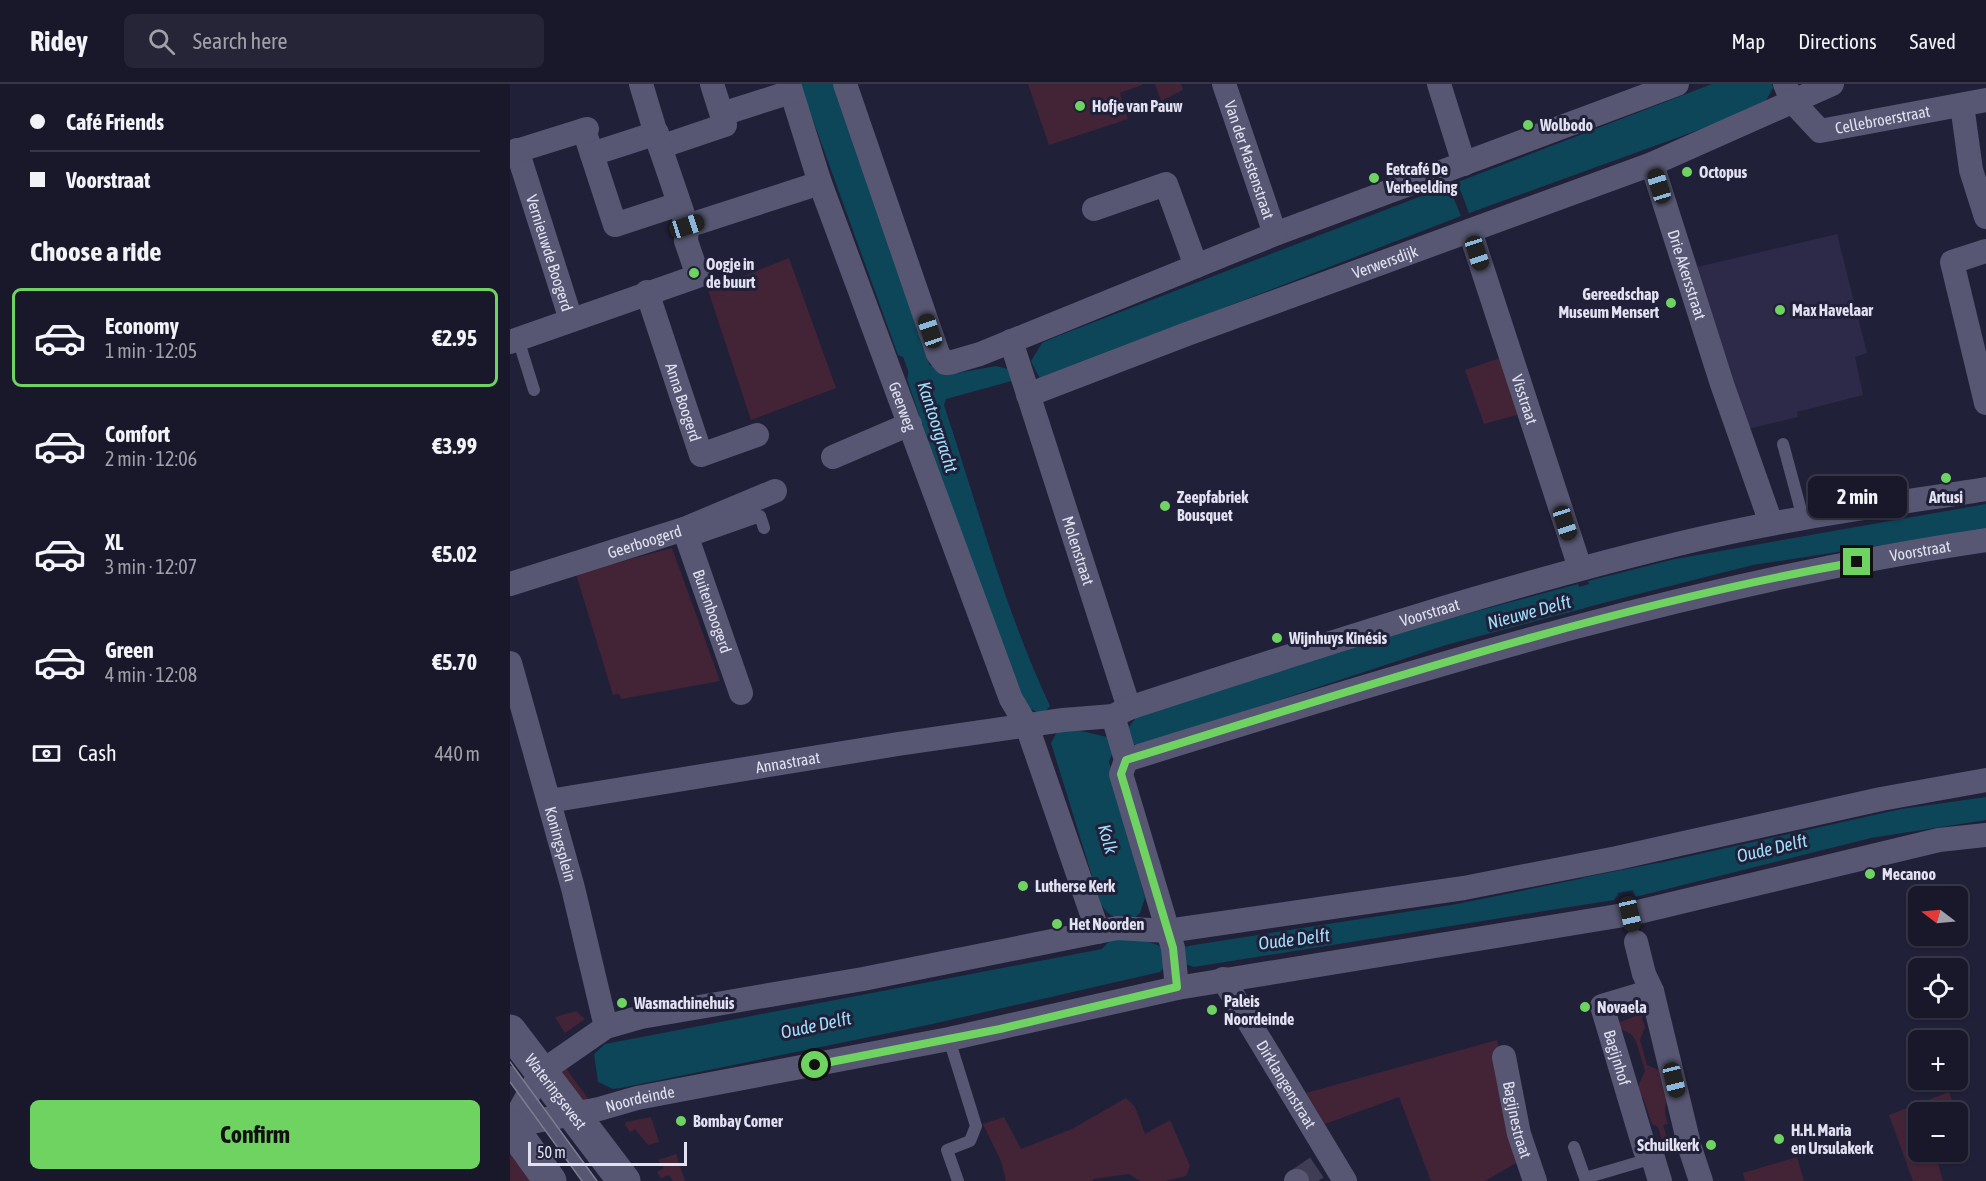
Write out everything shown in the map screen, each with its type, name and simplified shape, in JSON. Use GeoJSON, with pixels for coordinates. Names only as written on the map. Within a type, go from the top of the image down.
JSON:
{"type":"FeatureCollection","features":[{"type":"Feature","properties":{"kind":"main road","name":"Wateringsevest"},"geometry":{"type":"LineString","coordinates":[[510,1031],[526,1080],[624,1181]]}},
{"type":"Feature","properties":{"kind":"main road"},"geometry":{"type":"LineString","coordinates":[[510,1126],[550,1181]]}},
{"type":"Feature","properties":{"kind":"street"},"geometry":{"type":"LineString","coordinates":[[514,341],[647,292],[698,276],[686,241],[683,215],[641,84]]}},
{"type":"Feature","properties":{"kind":"street"},"geometry":{"type":"LineString","coordinates":[[592,154],[725,125],[712,84]]}},
{"type":"Feature","properties":{"kind":"street"},"geometry":{"type":"LineString","coordinates":[[845,84],[938,354],[945,363],[1014,350],[1196,266],[1275,234],[1677,84]]}},
{"type":"Feature","properties":{"kind":"street","name":"Van der Mastenstraat"},"geometry":{"type":"LineString","coordinates":[[1224,84],[1275,234]]}},
{"type":"Feature","properties":{"kind":"street"},"geometry":{"type":"LineString","coordinates":[[1439,84],[1464,164]]}},
{"type":"Feature","properties":{"kind":"street","name":"Verwersdijk"},"geometry":{"type":"LineString","coordinates":[[1026,389],[1652,164],[1788,92],[1832,84]]}},
{"type":"Feature","properties":{"kind":"street"},"geometry":{"type":"LineString","coordinates":[[722,114],[790,88]]}},
{"type":"Feature","properties":{"kind":"street","name":"Geerweg"},"geometry":{"type":"LineString","coordinates":[[790,88],[820,183],[1011,699],[1046,723]]}},
{"type":"Feature","properties":{"kind":"street","name":"Cellebroerstraat"},"geometry":{"type":"LineString","coordinates":[[1788,92],[1820,131],[1986,100]]}},
{"type":"Feature","properties":{"kind":"street"},"geometry":{"type":"LineString","coordinates":[[1962,105],[1971,170],[1986,217]]}},
{"type":"Feature","properties":{"kind":"street","name":"Vernieuwde Boogerd"},"geometry":{"type":"LineString","coordinates":[[571,320],[513,151],[586,130],[615,225],[683,215]]}},
{"type":"Feature","properties":{"kind":"street","name":"Drie Akersstraat"},"geometry":{"type":"LineString","coordinates":[[1652,164],[1722,384],[1771,524]]}},
{"type":"Feature","properties":{"kind":"street"},"geometry":{"type":"LineString","coordinates":[[683,215],[820,183]]}},
{"type":"Feature","properties":{"kind":"street"},"geometry":{"type":"LineString","coordinates":[[1094,209],[1166,184],[1196,266]]}},
{"type":"Feature","properties":{"kind":"street","name":"Visstraat"},"geometry":{"type":"LineString","coordinates":[[1470,231],[1580,568]]}},
{"type":"Feature","properties":{"kind":"street"},"geometry":{"type":"LineString","coordinates":[[1986,251],[1952,262],[1986,403]]}},
{"type":"Feature","properties":{"kind":"street","name":"Anna Boogerd"},"geometry":{"type":"LineString","coordinates":[[647,292],[701,455],[756,435]]}},
{"type":"Feature","properties":{"kind":"street"},"geometry":{"type":"LineString","coordinates":[[1014,350],[1026,389]]}},
{"type":"Feature","properties":{"kind":"street","name":"Molenstraat"},"geometry":{"type":"LineString","coordinates":[[1026,389],[1122,733]]}},
{"type":"Feature","properties":{"kind":"street"},"geometry":{"type":"LineString","coordinates":[[833,457],[910,424]]}},
{"type":"Feature","properties":{"kind":"street","name":"Voorstraat"},"geometry":{"type":"LineString","coordinates":[[1122,733],[1297,653],[1580,568],[1771,524],[1986,489]]}},
{"type":"Feature","properties":{"kind":"street","name":"Geerboogerd"},"geometry":{"type":"LineString","coordinates":[[510,584],[687,535],[775,491]]}},
{"type":"Feature","properties":{"kind":"street","name":"Buitenboogerd"},"geometry":{"type":"LineString","coordinates":[[687,535],[741,693]]}},
{"type":"Feature","properties":{"kind":"street","name":"Voorstraat"},"geometry":{"type":"LineString","coordinates":[[1122,733],[1442,664],[1593,622],[1792,573],[1986,540]]}},
{"type":"Feature","properties":{"kind":"street","name":"Koningsplein"},"geometry":{"type":"LineString","coordinates":[[510,663],[573,888],[606,1027]]}},
{"type":"Feature","properties":{"kind":"street"},"geometry":{"type":"LineString","coordinates":[[1116,930],[1046,723],[1122,733],[1121,774],[1173,958]]}},
{"type":"Feature","properties":{"kind":"street","name":"Annastraat"},"geometry":{"type":"LineString","coordinates":[[549,801],[886,746],[1046,723]]}},
{"type":"Feature","properties":{"kind":"street"},"geometry":{"type":"LineString","coordinates":[[510,1126],[526,1080],[606,1027],[641,1017],[862,980],[1116,930],[1173,958],[1464,888],[1617,858],[1881,799],[1986,780]]}},
{"type":"Feature","properties":{"kind":"street"},"geometry":{"type":"LineString","coordinates":[[1223,979],[1477,941],[1630,914],[1939,840],[1986,835]]}},
{"type":"Feature","properties":{"kind":"street"},"geometry":{"type":"LineString","coordinates":[[1636,942],[1644,974],[1652,991],[1690,1148],[1701,1181]]}},
{"type":"Feature","properties":{"kind":"street","name":"Noordeinde"},"geometry":{"type":"LineString","coordinates":[[510,1126],[560,1117],[638,1098],[949,1039],[1173,958],[1223,979]]}},
{"type":"Feature","properties":{"kind":"street","name":"Dirklangenstraat"},"geometry":{"type":"LineString","coordinates":[[1223,979],[1326,1161],[1345,1181]]}},
{"type":"Feature","properties":{"kind":"street","name":"Bagijnhof"},"geometry":{"type":"LineString","coordinates":[[1652,991],[1602,1006],[1645,1150],[1653,1158],[1660,1181]]}},
{"type":"Feature","properties":{"kind":"street","name":"Bagijnestraat"},"geometry":{"type":"LineString","coordinates":[[1504,1057],[1519,1134],[1535,1181]]}},
{"type":"Feature","properties":{"kind":"street"},"geometry":{"type":"LineString","coordinates":[[1653,1158],[1690,1148]]}},
{"type":"Feature","properties":{"kind":"lane"},"geometry":{"type":"LineString","coordinates":[[514,341],[534,390]]}},
{"type":"Feature","properties":{"kind":"lane"},"geometry":{"type":"LineString","coordinates":[[1783,444],[1803,518]]}},
{"type":"Feature","properties":{"kind":"lane"},"geometry":{"type":"LineString","coordinates":[[687,535],[760,516],[764,528]]}},
{"type":"Feature","properties":{"kind":"lane"},"geometry":{"type":"LineString","coordinates":[[1630,914],[1636,942]]}},
{"type":"Feature","properties":{"kind":"lane"},"geometry":{"type":"LineString","coordinates":[[949,1039],[976,1126],[970,1141],[947,1150],[958,1181]]}},
{"type":"Feature","properties":{"kind":"lane","name":"Wateringsevest"},"geometry":{"type":"LineString","coordinates":[[560,1117],[590,1181]]}},
{"type":"Feature","properties":{"kind":"lane"},"geometry":{"type":"LineString","coordinates":[[1574,1147],[1586,1180],[1653,1158]]}},
{"type":"Feature","properties":{"kind":"shaded area","name":"Hofje van Pauw"},"geometry":{"type":"Polygon","coordinates":[[[1028,84],[1142,85],[1120,93],[1128,119],[1049,145],[1028,84]]]}},
{"type":"Feature","properties":{"kind":"shaded area"},"geometry":{"type":"Polygon","coordinates":[[[1155,84],[1181,84],[1183,90],[1161,101],[1155,84]]]}},
{"type":"Feature","properties":{"kind":"shaded area","name":"Max Havelaar"},"geometry":{"type":"Polygon","coordinates":[[[1837,234],[1867,353],[1855,357],[1863,395],[1797,412],[1798,417],[1744,430],[1693,268],[1837,234]]]}},
{"type":"Feature","properties":{"kind":"shaded area"},"geometry":{"type":"Polygon","coordinates":[[[789,258],[836,388],[751,420],[708,290],[789,258]]]}},
{"type":"Feature","properties":{"kind":"shaded area"},"geometry":{"type":"Polygon","coordinates":[[[1506,356],[1524,413],[1484,424],[1465,370],[1506,356]]]}},
{"type":"Feature","properties":{"kind":"shaded area"},"geometry":{"type":"Polygon","coordinates":[[[672,548],[720,681],[621,699],[619,694],[613,695],[576,574],[672,548]]]}},
{"type":"Feature","properties":{"kind":"shaded area"},"geometry":{"type":"Polygon","coordinates":[[[1645,1002],[1642,1018],[1645,1027],[1640,1040],[1647,1065],[1663,1072],[1670,1097],[1665,1106],[1668,1124],[1663,1125],[1667,1138],[1662,1140],[1658,1127],[1652,1124],[1643,1097],[1636,1099],[1645,1071],[1636,1041],[1631,1034],[1613,1025],[1635,1016],[1637,1004],[1645,1002]]]}},
{"type":"Feature","properties":{"kind":"shaded area"},"geometry":{"type":"Polygon","coordinates":[[[576,1011],[585,1019],[565,1033],[555,1017],[576,1011]]]}},
{"type":"Feature","properties":{"kind":"shaded area"},"geometry":{"type":"Polygon","coordinates":[[[1497,1040],[1513,1134],[1521,1160],[1485,1181],[1431,1181],[1399,1097],[1325,1124],[1306,1093],[1497,1040]]]}},
{"type":"Feature","properties":{"kind":"shaded area"},"geometry":{"type":"Polygon","coordinates":[[[565,1067],[589,1100],[575,1104],[552,1075],[565,1067]]]}},
{"type":"Feature","properties":{"kind":"shaded area"},"geometry":{"type":"Polygon","coordinates":[[[1949,1092],[1952,1102],[1923,1102],[1949,1092]]]}},
{"type":"Feature","properties":{"kind":"shaded area"},"geometry":{"type":"Polygon","coordinates":[[[1126,1098],[1135,1107],[1145,1134],[1170,1120],[1190,1166],[1186,1176],[1165,1181],[1140,1181],[1129,1174],[1092,1181],[1006,1181],[1001,1161],[983,1124],[1004,1117],[1021,1149],[1072,1129],[1126,1098]]]}},
{"type":"Feature","properties":{"kind":"shaded area"},"geometry":{"type":"Polygon","coordinates":[[[1908,1108],[1908,1162],[1938,1162],[1943,1181],[1913,1181],[1889,1115],[1908,1108]]]}},
{"type":"Feature","properties":{"kind":"shaded area"},"geometry":{"type":"Polygon","coordinates":[[[651,1117],[659,1142],[648,1145],[635,1129],[630,1132],[625,1125],[626,1122],[651,1117]]]}},
{"type":"Feature","properties":{"kind":"shaded area"},"geometry":{"type":"Polygon","coordinates":[[[510,1135],[541,1181],[510,1181],[510,1135]]]}},
{"type":"Feature","properties":{"kind":"shaded area"},"geometry":{"type":"Polygon","coordinates":[[[676,1154],[685,1181],[673,1181],[669,1175],[661,1178],[657,1172],[664,1168],[658,1160],[676,1154]]]}},
{"type":"Feature","properties":{"kind":"shaded area"},"geometry":{"type":"Polygon","coordinates":[[[1797,1157],[1804,1181],[1745,1181],[1743,1173],[1797,1157]]]}},
{"type":"Feature","properties":{"kind":"water"},"geometry":{"type":"Polygon","coordinates":[[[800,84],[837,84],[927,344],[922,352],[905,358],[898,355],[800,84]]]}},
{"type":"Feature","properties":{"kind":"water"},"geometry":{"type":"Polygon","coordinates":[[[1712,84],[1772,84],[1773,88],[1762,107],[1461,216],[1040,379],[1031,361],[1042,343],[1058,336],[1712,84]]]}},
{"type":"Feature","properties":{"kind":"water"},"geometry":{"type":"Polygon","coordinates":[[[926,364],[958,373],[996,366],[1008,369],[1012,381],[946,399],[944,405],[1005,595],[1050,706],[1042,715],[1027,707],[947,498],[907,379],[909,370],[926,364]]]}},
{"type":"Feature","properties":{"kind":"water"},"geometry":{"type":"Polygon","coordinates":[[[1986,504],[1986,529],[1753,565],[1595,605],[1588,581],[1675,559],[1986,504]]]}},
{"type":"Feature","properties":{"kind":"water"},"geometry":{"type":"Polygon","coordinates":[[[1578,584],[1585,608],[1446,645],[1142,745],[1134,744],[1128,728],[1138,715],[1346,646],[1578,584]]]}},
{"type":"Feature","properties":{"kind":"water","name":"Kolk"},"geometry":{"type":"Polygon","coordinates":[[[1072,729],[1107,737],[1113,752],[1109,762],[1145,898],[1140,913],[1133,919],[1115,917],[1101,905],[1051,743],[1057,732],[1072,729]]]}},
{"type":"Feature","properties":{"kind":"water"},"geometry":{"type":"Polygon","coordinates":[[[1986,797],[1986,820],[1871,838],[1635,897],[1628,874],[1632,869],[1901,809],[1986,797]]]}},
{"type":"Feature","properties":{"kind":"water"},"geometry":{"type":"Polygon","coordinates":[[[1609,873],[1614,876],[1618,895],[1614,900],[1194,967],[1185,964],[1183,947],[1457,904],[1609,873]]]}},
{"type":"Feature","properties":{"kind":"water"},"geometry":{"type":"Polygon","coordinates":[[[1113,937],[1139,939],[1165,949],[1166,965],[1160,972],[928,1025],[621,1088],[613,1089],[598,1082],[594,1054],[605,1044],[1102,949],[1113,937]]]}},
{"type":"Feature","properties":{"kind":"pier"},"geometry":{"type":"Polygon","coordinates":[[[1458,184],[1469,213],[1461,216],[1449,187],[1458,184]]]}},
{"type":"Feature","properties":{"kind":"waterway","name":"Kantoorgracht"},"geometry":{"type":"LineString","coordinates":[[904,326],[929,397]]}},
{"type":"Feature","properties":{"kind":"waterway","name":"Nieuwe Delft"},"geometry":{"type":"LineString","coordinates":[[1554,605],[1620,587]]}},
{"type":"Feature","properties":{"kind":"waterway","name":"Oude Delft"},"geometry":{"type":"LineString","coordinates":[[1587,888],[1658,874]]}},
{"type":"Feature","properties":{"kind":"tunnel"},"geometry":{"type":"LineString","coordinates":[[1297,1181],[1322,1164]]}},
{"type":"Feature","properties":{"kind":"tram line"},"geometry":{"type":"LineString","coordinates":[[510,1062],[597,1181]]}},
{"type":"Feature","properties":{"kind":"tram line"},"geometry":{"type":"LineString","coordinates":[[510,1082],[582,1181]]}},
{"type":"Feature","properties":{"kind":"place","name":"Hofje van Pauw"},"geometry":{"type":"Point","coordinates":[1080,106]}},
{"type":"Feature","properties":{"kind":"place","name":"Wolbodo"},"geometry":{"type":"Point","coordinates":[1528,125]}},
{"type":"Feature","properties":{"kind":"place","name":"Octopus"},"geometry":{"type":"Point","coordinates":[1687,172]}},
{"type":"Feature","properties":{"kind":"place","name":"Eetcafé De Verbeelding"},"geometry":{"type":"Point","coordinates":[1374,178]}},
{"type":"Feature","properties":{"kind":"place","name":"Oogje in de buurt"},"geometry":{"type":"Point","coordinates":[694,273]}},
{"type":"Feature","properties":{"kind":"place","name":"Gereedschap Museum Mensert"},"geometry":{"type":"Point","coordinates":[1671,303]}},
{"type":"Feature","properties":{"kind":"place","name":"Max Havelaar"},"geometry":{"type":"Point","coordinates":[1780,310]}},
{"type":"Feature","properties":{"kind":"place","name":"Artusi"},"geometry":{"type":"Point","coordinates":[1946,478]}},
{"type":"Feature","properties":{"kind":"place","name":"Zeepfabriek Bousquet"},"geometry":{"type":"Point","coordinates":[1165,506]}},
{"type":"Feature","properties":{"kind":"place","name":"Wijnhuys Kinésis"},"geometry":{"type":"Point","coordinates":[1277,638]}},
{"type":"Feature","properties":{"kind":"place","name":"Mecanoo"},"geometry":{"type":"Point","coordinates":[1870,874]}},
{"type":"Feature","properties":{"kind":"place","name":"Lutherse Kerk"},"geometry":{"type":"Point","coordinates":[1023,886]}},
{"type":"Feature","properties":{"kind":"place","name":"Het Noorden"},"geometry":{"type":"Point","coordinates":[1057,924]}},
{"type":"Feature","properties":{"kind":"place","name":"Wasmachinehuis"},"geometry":{"type":"Point","coordinates":[622,1003]}},
{"type":"Feature","properties":{"kind":"place","name":"Novaela"},"geometry":{"type":"Point","coordinates":[1585,1007]}},
{"type":"Feature","properties":{"kind":"place","name":"Paleis Noordeinde"},"geometry":{"type":"Point","coordinates":[1212,1010]}},
{"type":"Feature","properties":{"kind":"place","name":"Bombay Corner"},"geometry":{"type":"Point","coordinates":[681,1121]}},
{"type":"Feature","properties":{"kind":"place","name":"H.H. Maria en Ursulakerk"},"geometry":{"type":"Point","coordinates":[1779,1139]}},
{"type":"Feature","properties":{"kind":"place","name":"Schuilkerk"},"geometry":{"type":"Point","coordinates":[1711,1145]}},
{"type":"Feature","properties":{"kind":"route"},"geometry":{"type":"LineString","coordinates":[[815,1065],[1000,1029],[1177,987],[1173,948],[1121,774],[1126,760],[1442,664],[1593,622],[1792,573],[1857,562]]}}]}
